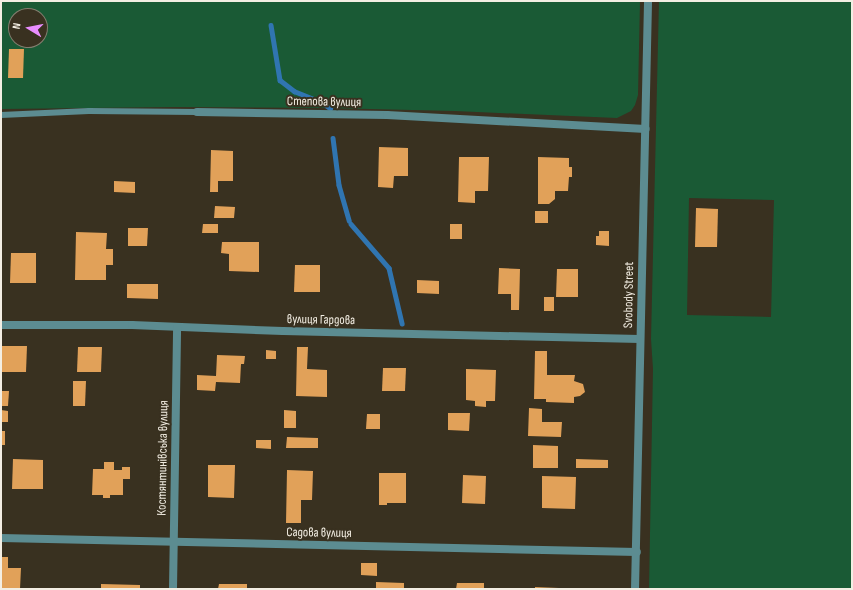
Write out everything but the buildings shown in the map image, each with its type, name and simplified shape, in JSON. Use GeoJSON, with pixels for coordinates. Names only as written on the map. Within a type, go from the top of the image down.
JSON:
{"type":"FeatureCollection","features":[{"type":"Feature","properties":{"kind":"street","name":"Svobody Street"},"geometry":{"type":"LineString","coordinates":[[635,589],[648,1]]}},
{"type":"Feature","properties":{"kind":"street","name":"Степова вулиця"},"geometry":{"type":"LineString","coordinates":[[197,112],[387,115],[646,129]]}},
{"type":"Feature","properties":{"kind":"street","name":"вулиця Гардова"},"geometry":{"type":"LineString","coordinates":[[1,325],[107,324],[283,331],[640,340]]}},
{"type":"Feature","properties":{"kind":"street","name":"Костянтинівська вулиця"},"geometry":{"type":"LineString","coordinates":[[173,589],[177,327]]}},
{"type":"Feature","properties":{"kind":"street","name":"Садова вулиця"},"geometry":{"type":"LineString","coordinates":[[1,538],[636,552]]}},
{"type":"Feature","properties":{"kind":"lane","name":"Степова вулиця"},"geometry":{"type":"LineString","coordinates":[[1,115],[89,111],[197,112]]}},
{"type":"Feature","properties":{"kind":"green space"},"geometry":{"type":"Polygon","coordinates":[[[1,1],[640,1],[638,95],[635,105],[631,111],[617,118],[455,111],[175,107],[1,109],[1,1]]]}},
{"type":"Feature","properties":{"kind":"green space"},"geometry":{"type":"Polygon","coordinates":[[[659,1],[852,1],[852,589],[649,589],[653,369],[651,339],[659,1]],[[689,198],[687,315],[771,317],[774,200],[689,198]]]}},
{"type":"Feature","properties":{"kind":"waterway"},"geometry":{"type":"LineString","coordinates":[[271,25],[280,80],[294,91],[323,103],[330,108]]}},
{"type":"Feature","properties":{"kind":"waterway"},"geometry":{"type":"LineString","coordinates":[[333,138],[339,185],[349,221]]}},
{"type":"Feature","properties":{"kind":"waterway"},"geometry":{"type":"LineString","coordinates":[[351,224],[389,268],[402,323]]}}]}
